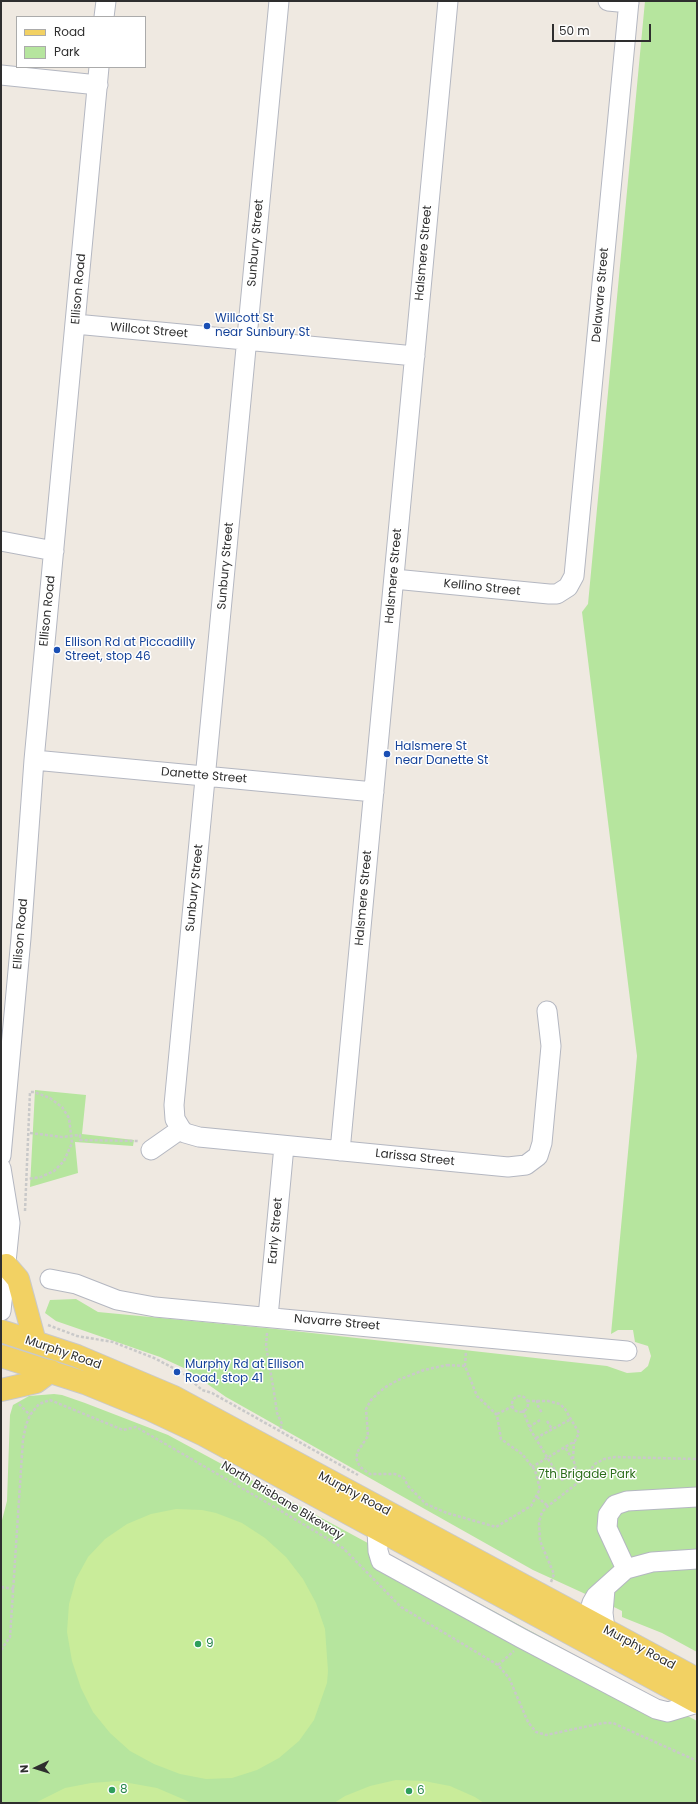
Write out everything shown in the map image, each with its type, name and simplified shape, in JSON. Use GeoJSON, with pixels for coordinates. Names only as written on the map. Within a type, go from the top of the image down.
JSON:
{"type":"FeatureCollection","features":[{"type":"Feature","properties":{"kind":"main road"},"geometry":{"type":"LineString","coordinates":[[6,1264],[18,1279],[35,1342]]}},
{"type":"Feature","properties":{"kind":"main road","name":"Murphy Road"},"geometry":{"type":"LineString","coordinates":[[1,1331],[117,1372],[174,1397],[530,1589],[595,1631],[697,1702]]}},
{"type":"Feature","properties":{"kind":"main road","name":"Murphy Road"},"geometry":{"type":"LineString","coordinates":[[1,1356],[51,1372],[134,1403],[198,1432],[377,1529],[697,1679]]}},
{"type":"Feature","properties":{"kind":"main road"},"geometry":{"type":"LineString","coordinates":[[1,1390],[36,1382],[51,1372]]}},
{"type":"Feature","properties":{"kind":"street"},"geometry":{"type":"LineString","coordinates":[[104,16],[106,1]]}},
{"type":"Feature","properties":{"kind":"street","name":"Sunbury Street"},"geometry":{"type":"LineString","coordinates":[[181,1129],[175,1119],[174,1105],[279,1]]}},
{"type":"Feature","properties":{"kind":"street","name":"Halsmere Street"},"geometry":{"type":"LineString","coordinates":[[340,1151],[448,1]]}},
{"type":"Feature","properties":{"kind":"street"},"geometry":{"type":"LineString","coordinates":[[608,1],[629,2]]}},
{"type":"Feature","properties":{"kind":"street","name":"Delaware Street"},"geometry":{"type":"LineString","coordinates":[[568,587],[574,576],[575,570],[629,2]]}},
{"type":"Feature","properties":{"kind":"street"},"geometry":{"type":"LineString","coordinates":[[1,75],[99,76]]}},
{"type":"Feature","properties":{"kind":"street","name":"Ellison Road"},"geometry":{"type":"LineString","coordinates":[[1,1156],[21,938],[34,760],[99,76]]}},
{"type":"Feature","properties":{"kind":"street","name":"Willcot Street"},"geometry":{"type":"LineString","coordinates":[[75,324],[414,356]]}},
{"type":"Feature","properties":{"kind":"street"},"geometry":{"type":"LineString","coordinates":[[1,541],[54,552]]}},
{"type":"Feature","properties":{"kind":"street","name":"Kellino Street"},"geometry":{"type":"LineString","coordinates":[[394,579],[549,594],[557,594],[568,587]]}},
{"type":"Feature","properties":{"kind":"street","name":"Danette Street"},"geometry":{"type":"LineString","coordinates":[[34,760],[374,792]]}},
{"type":"Feature","properties":{"kind":"street","name":"Larissa Street"},"geometry":{"type":"LineString","coordinates":[[181,1129],[185,1133],[199,1137],[518,1168],[532,1162],[538,1156],[542,1143],[551,1046],[547,1011]]}},
{"type":"Feature","properties":{"kind":"street"},"geometry":{"type":"LineString","coordinates":[[147,1145],[181,1129]]}},
{"type":"Feature","properties":{"kind":"street","name":"Early Street"},"geometry":{"type":"LineString","coordinates":[[268,1317],[284,1146]]}},
{"type":"Feature","properties":{"kind":"street"},"geometry":{"type":"LineString","coordinates":[[1,1168],[10,1223],[1,1311]]}},
{"type":"Feature","properties":{"kind":"street","name":"Navarre Street"},"geometry":{"type":"LineString","coordinates":[[50,1279],[76,1284],[117,1300],[134,1304],[627,1351]]}},
{"type":"Feature","properties":{"kind":"street"},"geometry":{"type":"LineString","coordinates":[[626,1569],[607,1528],[608,1515],[615,1506],[627,1501],[697,1497]]}},
{"type":"Feature","properties":{"kind":"street"},"geometry":{"type":"LineString","coordinates":[[377,1529],[378,1551],[381,1561],[521,1638],[656,1709],[668,1712],[697,1702]]}},
{"type":"Feature","properties":{"kind":"street"},"geometry":{"type":"LineString","coordinates":[[595,1631],[592,1603],[596,1596],[605,1590],[626,1569],[652,1562],[697,1559]]}},
{"type":"Feature","properties":{"kind":"path"},"geometry":{"type":"LineString","coordinates":[[27,1179],[41,1178],[54,1172],[64,1161],[71,1148],[72,1136],[69,1118],[62,1107],[50,1098],[30,1092],[30,1133],[62,1137],[72,1136],[80,1135],[80,1140],[132,1142],[147,1145]]}},
{"type":"Feature","properties":{"kind":"path"},"geometry":{"type":"LineString","coordinates":[[268,1317],[266,1346],[275,1403],[282,1424],[280,1430]]}},
{"type":"Feature","properties":{"kind":"path"},"geometry":{"type":"LineString","coordinates":[[466,1345],[466,1366],[477,1396],[497,1414],[501,1440],[522,1454],[535,1470],[540,1489],[531,1506],[496,1527],[447,1513],[426,1504],[408,1486],[404,1478],[396,1474],[370,1474],[360,1468],[356,1458],[358,1451],[368,1436],[366,1409],[371,1400],[384,1388],[398,1380],[424,1370],[447,1365],[466,1366]]}},
{"type":"Feature","properties":{"kind":"path"},"geometry":{"type":"LineString","coordinates":[[517,1397],[524,1397],[528,1406],[523,1410],[517,1411],[513,1406],[513,1400],[517,1397]]}},
{"type":"Feature","properties":{"kind":"path","name":"North Brisbane Bikeway"},"geometry":{"type":"LineString","coordinates":[[1,1650],[10,1637],[26,1424],[30,1415],[38,1404],[50,1400],[123,1430],[136,1427],[343,1548],[402,1607],[498,1665],[509,1678],[528,1722],[536,1732],[546,1735],[603,1723],[613,1723],[697,1761]]}},
{"type":"Feature","properties":{"kind":"path"},"geometry":{"type":"LineString","coordinates":[[527,1401],[537,1400],[560,1404],[571,1419],[578,1434],[574,1442],[573,1459]]}},
{"type":"Feature","properties":{"kind":"path"},"geometry":{"type":"LineString","coordinates":[[537,1400],[542,1414]]}},
{"type":"Feature","properties":{"kind":"path"},"geometry":{"type":"LineString","coordinates":[[497,1414],[513,1406]]}},
{"type":"Feature","properties":{"kind":"path"},"geometry":{"type":"LineString","coordinates":[[523,1410],[529,1427],[561,1480],[573,1475],[576,1470],[573,1459],[565,1447]]}},
{"type":"Feature","properties":{"kind":"path"},"geometry":{"type":"LineString","coordinates":[[536,1438],[571,1419]]}},
{"type":"Feature","properties":{"kind":"path"},"geometry":{"type":"LineString","coordinates":[[529,1427],[540,1420]]}},
{"type":"Feature","properties":{"kind":"path"},"geometry":{"type":"LineString","coordinates":[[547,1421],[552,1429]]}},
{"type":"Feature","properties":{"kind":"path"},"geometry":{"type":"LineString","coordinates":[[532,1467],[574,1442]]}},
{"type":"Feature","properties":{"kind":"path"},"geometry":{"type":"LineString","coordinates":[[530,1589],[537,1577],[551,1583],[554,1574],[540,1541],[538,1531],[542,1512],[584,1478],[595,1464],[604,1459],[615,1457],[697,1459]]}},
{"type":"Feature","properties":{"kind":"path"},"geometry":{"type":"LineString","coordinates":[[537,1497],[548,1506]]}},
{"type":"Feature","properties":{"kind":"path"},"geometry":{"type":"LineString","coordinates":[[1,1587],[14,1589]]}},
{"type":"Feature","properties":{"kind":"path"},"geometry":{"type":"LineString","coordinates":[[498,1665],[514,1651],[521,1638]]}},
{"type":"Feature","properties":{"kind":"green space","name":"7th Brigade Park"},"geometry":{"type":"Polygon","coordinates":[[[645,1],[697,1],[697,1652],[662,1633],[622,1617],[622,1611],[616,1608],[533,1570],[226,1397],[186,1369],[160,1357],[56,1321],[45,1313],[50,1300],[76,1299],[98,1312],[276,1329],[607,1366],[627,1373],[641,1372],[648,1366],[651,1356],[648,1346],[635,1342],[633,1330],[618,1330],[611,1334],[637,1056],[582,612],[588,604],[645,1]]]}},
{"type":"Feature","properties":{"kind":"green space"},"geometry":{"type":"Polygon","coordinates":[[[35,1090],[86,1095],[82,1134],[134,1140],[133,1146],[75,1142],[78,1173],[30,1187],[35,1090]]]}},
{"type":"Feature","properties":{"kind":"green space"},"geometry":{"type":"Polygon","coordinates":[[[54,1394],[62,1395],[85,1403],[168,1435],[697,1721],[697,1803],[1,1803],[1,1524],[7,1501],[10,1415],[13,1405],[29,1396],[54,1394]]]}},
{"type":"Feature","properties":{"kind":"green space","name":"9"},"geometry":{"type":"Polygon","coordinates":[[[176,1509],[202,1510],[216,1513],[242,1523],[265,1538],[286,1557],[303,1579],[316,1603],[325,1629],[328,1671],[327,1683],[314,1720],[299,1741],[279,1758],[257,1770],[232,1778],[206,1779],[180,1774],[154,1764],[130,1751],[110,1733],[93,1712],[81,1688],[72,1661],[67,1632],[69,1604],[76,1579],[88,1557],[105,1539],[127,1524],[151,1514],[176,1509]]]}},
{"type":"Feature","properties":{"kind":"green space","name":"6"},"geometry":{"type":"Polygon","coordinates":[[[396,1780],[424,1781],[450,1786],[475,1797],[484,1803],[334,1803],[345,1796],[370,1786],[396,1780]]]}},
{"type":"Feature","properties":{"kind":"green space","name":"8"},"geometry":{"type":"Polygon","coordinates":[[[118,1781],[157,1788],[192,1803],[35,1803],[65,1788],[91,1783],[118,1781]]]}},
{"type":"Feature","properties":{"kind":"place","name":"Willcott St near Sunbury St"},"geometry":{"type":"Point","coordinates":[207,326]}},
{"type":"Feature","properties":{"kind":"place","name":"Ellison Rd at Piccadilly Street, stop 46"},"geometry":{"type":"Point","coordinates":[57,650]}},
{"type":"Feature","properties":{"kind":"place","name":"Halsmere St near Danette St"},"geometry":{"type":"Point","coordinates":[387,754]}},
{"type":"Feature","properties":{"kind":"place","name":"Murphy Rd at Ellison Road, stop 41"},"geometry":{"type":"Point","coordinates":[177,1372]}},
{"type":"Feature","properties":{"kind":"place","name":"9"},"geometry":{"type":"Point","coordinates":[198,1644]}},
{"type":"Feature","properties":{"kind":"place","name":"8"},"geometry":{"type":"Point","coordinates":[112,1790]}},
{"type":"Feature","properties":{"kind":"place","name":"6"},"geometry":{"type":"Point","coordinates":[409,1791]}}]}
